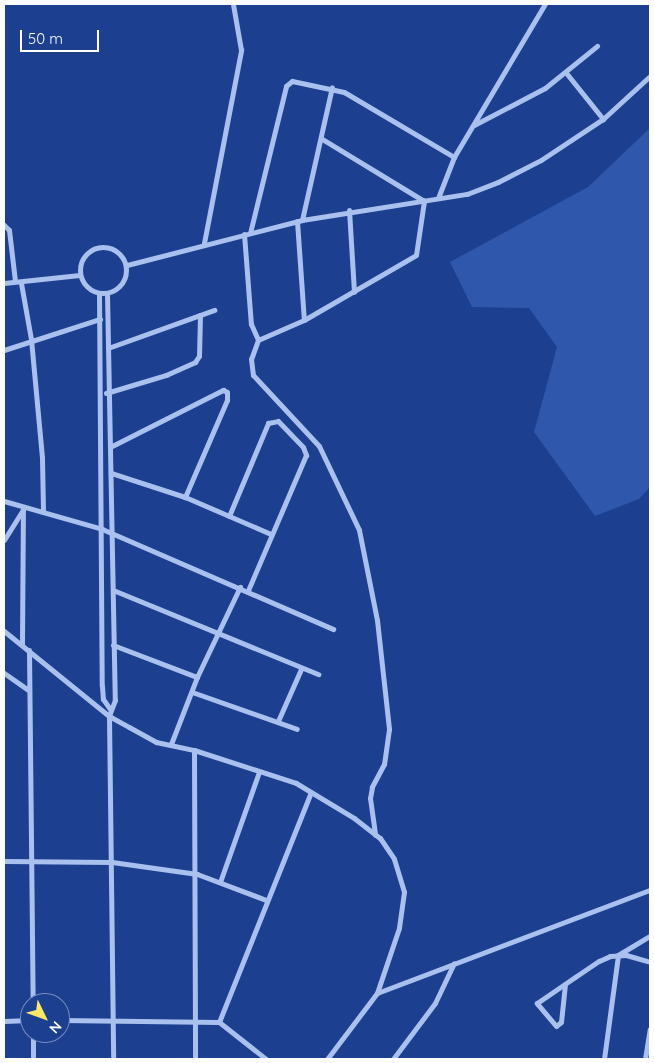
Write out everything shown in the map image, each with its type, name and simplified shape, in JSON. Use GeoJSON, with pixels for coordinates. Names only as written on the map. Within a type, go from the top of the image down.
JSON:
{"type":"FeatureCollection","features":[{"type":"Feature","properties":{"kind":"street"},"geometry":{"type":"LineString","coordinates":[[204,243],[241,50],[233,4]]}},
{"type":"Feature","properties":{"kind":"street"},"geometry":{"type":"LineString","coordinates":[[438,198],[454,157],[545,4]]}},
{"type":"Feature","properties":{"kind":"street"},"geometry":{"type":"LineString","coordinates":[[473,125],[523,102],[567,74],[597,46]]}},
{"type":"Feature","properties":{"kind":"street"},"geometry":{"type":"LineString","coordinates":[[567,74],[603,119]]}},
{"type":"Feature","properties":{"kind":"street"},"geometry":{"type":"LineString","coordinates":[[127,265],[204,243],[349,210],[467,194],[498,182],[541,160],[603,119],[650,76]]}},
{"type":"Feature","properties":{"kind":"street"},"geometry":{"type":"LineString","coordinates":[[250,233],[286,86],[292,82],[332,86],[454,157]]}},
{"type":"Feature","properties":{"kind":"street"},"geometry":{"type":"LineString","coordinates":[[304,320],[300,221],[322,139],[332,86]]}},
{"type":"Feature","properties":{"kind":"street"},"geometry":{"type":"LineString","coordinates":[[322,139],[424,200]]}},
{"type":"Feature","properties":{"kind":"street"},"geometry":{"type":"LineString","coordinates":[[258,340],[304,320],[416,255],[424,200]]}},
{"type":"Feature","properties":{"kind":"street"},"geometry":{"type":"LineString","coordinates":[[349,210],[354,292]]}},
{"type":"Feature","properties":{"kind":"street"},"geometry":{"type":"LineString","coordinates":[[4,225],[9,230],[31,339],[42,458],[42,512]]}},
{"type":"Feature","properties":{"kind":"street"},"geometry":{"type":"LineString","coordinates":[[244,234],[251,324],[258,340],[251,359],[252,374],[319,446],[359,530],[377,620],[388,729],[384,764],[372,787],[370,798],[375,835]]}},
{"type":"Feature","properties":{"kind":"street"},"geometry":{"type":"LineString","coordinates":[[99,246],[116,250],[127,265],[123,283],[107,293],[90,290],[80,275],[84,257],[99,246]]}},
{"type":"Feature","properties":{"kind":"street"},"geometry":{"type":"LineString","coordinates":[[4,283],[80,275]]}},
{"type":"Feature","properties":{"kind":"street"},"geometry":{"type":"LineString","coordinates":[[99,293],[102,686],[103,699],[110,709]]}},
{"type":"Feature","properties":{"kind":"street"},"geometry":{"type":"LineString","coordinates":[[107,293],[115,700],[110,709],[109,716],[113,1059]]}},
{"type":"Feature","properties":{"kind":"street"},"geometry":{"type":"LineString","coordinates":[[108,348],[214,310]]}},
{"type":"Feature","properties":{"kind":"street"},"geometry":{"type":"LineString","coordinates":[[101,393],[109,393],[195,362],[199,356],[200,315]]}},
{"type":"Feature","properties":{"kind":"street"},"geometry":{"type":"LineString","coordinates":[[4,350],[31,339],[100,319]]}},
{"type":"Feature","properties":{"kind":"street"},"geometry":{"type":"LineString","coordinates":[[110,447],[225,390],[228,400],[186,497]]}},
{"type":"Feature","properties":{"kind":"street"},"geometry":{"type":"LineString","coordinates":[[229,516],[268,423],[278,420],[303,447],[306,455],[248,590]]}},
{"type":"Feature","properties":{"kind":"street"},"geometry":{"type":"LineString","coordinates":[[111,472],[186,497],[271,534]]}},
{"type":"Feature","properties":{"kind":"street"},"geometry":{"type":"LineString","coordinates":[[4,501],[112,533],[248,590],[333,629]]}},
{"type":"Feature","properties":{"kind":"street"},"geometry":{"type":"LineString","coordinates":[[4,540],[24,508]]}},
{"type":"Feature","properties":{"kind":"street"},"geometry":{"type":"LineString","coordinates":[[22,644],[24,508]]}},
{"type":"Feature","properties":{"kind":"street"},"geometry":{"type":"LineString","coordinates":[[171,744],[197,678],[219,636],[240,587]]}},
{"type":"Feature","properties":{"kind":"street"},"geometry":{"type":"LineString","coordinates":[[113,590],[219,636],[318,674]]}},
{"type":"Feature","properties":{"kind":"street"},"geometry":{"type":"LineString","coordinates":[[4,631],[109,716],[156,742],[194,750],[296,783],[310,795],[332,804],[375,835],[394,859],[404,892],[399,928],[377,993],[327,1059]]}},
{"type":"Feature","properties":{"kind":"street"},"geometry":{"type":"LineString","coordinates":[[113,646],[197,678]]}},
{"type":"Feature","properties":{"kind":"street"},"geometry":{"type":"LineString","coordinates":[[29,650],[33,993]]}},
{"type":"Feature","properties":{"kind":"street"},"geometry":{"type":"LineString","coordinates":[[278,722],[301,669]]}},
{"type":"Feature","properties":{"kind":"street"},"geometry":{"type":"LineString","coordinates":[[4,673],[28,690]]}},
{"type":"Feature","properties":{"kind":"street"},"geometry":{"type":"LineString","coordinates":[[192,692],[297,729]]}},
{"type":"Feature","properties":{"kind":"street"},"geometry":{"type":"LineString","coordinates":[[194,750],[197,874],[195,1059]]}},
{"type":"Feature","properties":{"kind":"street"},"geometry":{"type":"LineString","coordinates":[[220,882],[259,772]]}},
{"type":"Feature","properties":{"kind":"street"},"geometry":{"type":"LineString","coordinates":[[219,1022],[266,900],[310,795]]}},
{"type":"Feature","properties":{"kind":"street"},"geometry":{"type":"LineString","coordinates":[[4,860],[112,862],[197,874],[266,900]]}},
{"type":"Feature","properties":{"kind":"street"},"geometry":{"type":"LineString","coordinates":[[377,993],[650,890]]}},
{"type":"Feature","properties":{"kind":"street"},"geometry":{"type":"LineString","coordinates":[[565,984],[561,1022],[556,1026],[537,1003],[565,984],[599,961],[618,955],[650,936]]}},
{"type":"Feature","properties":{"kind":"street"},"geometry":{"type":"LineString","coordinates":[[618,955],[650,962]]}},
{"type":"Feature","properties":{"kind":"street"},"geometry":{"type":"LineString","coordinates":[[604,1059],[618,955]]}},
{"type":"Feature","properties":{"kind":"street"},"geometry":{"type":"LineString","coordinates":[[393,1059],[435,1003],[454,963]]}},
{"type":"Feature","properties":{"kind":"street"},"geometry":{"type":"LineString","coordinates":[[4,1021],[20,1020]]}},
{"type":"Feature","properties":{"kind":"street"},"geometry":{"type":"LineString","coordinates":[[70,1020],[219,1022],[266,1059]]}},
{"type":"Feature","properties":{"kind":"street"},"geometry":{"type":"LineString","coordinates":[[645,1059],[650,1029]]}},
{"type":"Feature","properties":{"kind":"street"},"geometry":{"type":"LineString","coordinates":[[33,1043],[33,1059]]}},
{"type":"Feature","properties":{"kind":"shaded area"},"geometry":{"type":"Polygon","coordinates":[[[650,128],[650,487],[639,499],[595,516],[534,432],[557,347],[529,308],[472,307],[450,262],[588,187],[650,128]]]}}]}
